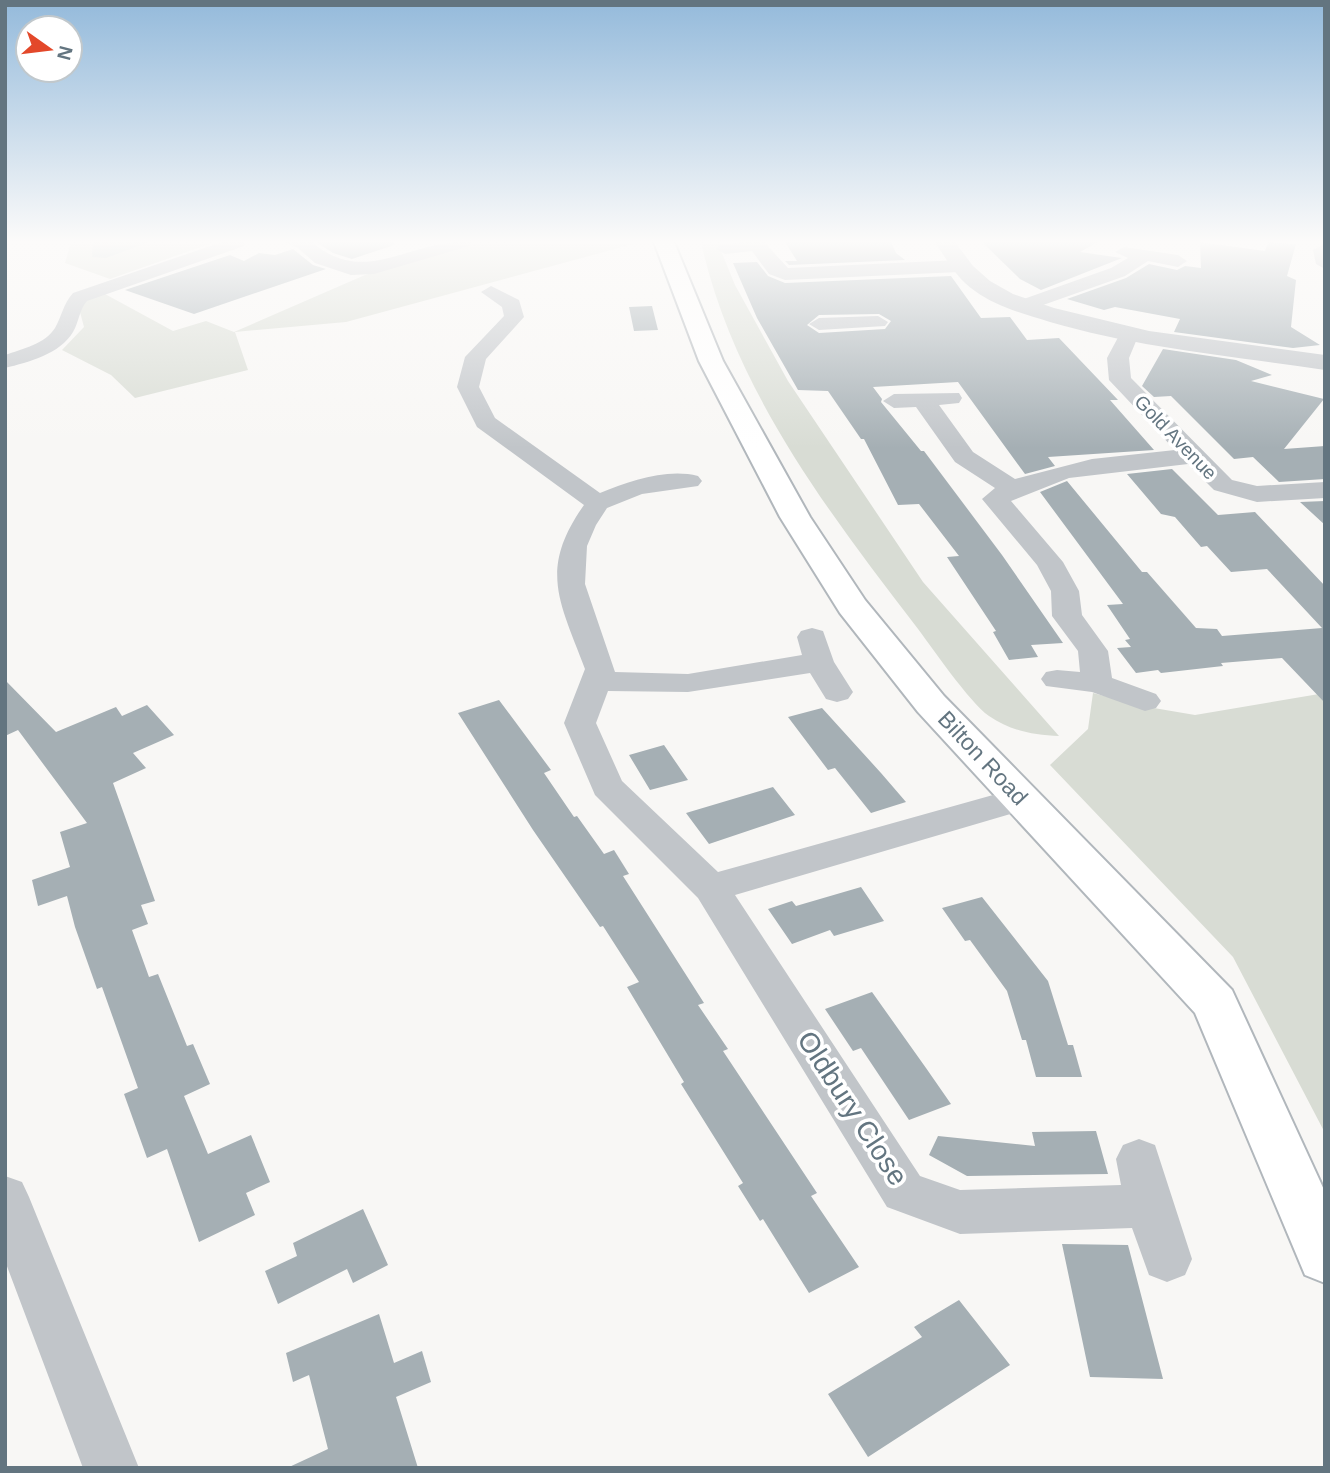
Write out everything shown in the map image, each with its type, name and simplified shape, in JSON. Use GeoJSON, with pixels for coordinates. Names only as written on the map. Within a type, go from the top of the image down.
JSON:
{"type":"FeatureCollection","features":[{"type":"Feature","properties":{"kind":"main road","name":"Bilton Road"},"geometry":{"type":"LineString","coordinates":[[691,311],[711,361],[794,517],[852,606],[931,704],[1215,1003],[1325,1256]]}},
{"type":"Feature","properties":{"kind":"street"},"geometry":{"type":"LineString","coordinates":[[5,362],[53,342],[66,327],[70,311]]}},
{"type":"Feature","properties":{"kind":"street"},"geometry":{"type":"LineString","coordinates":[[513,311],[514,317],[476,357],[468,387],[485,422],[598,503]]}},
{"type":"Feature","properties":{"kind":"street"},"geometry":{"type":"LineString","coordinates":[[840,311],[848,323]]}},
{"type":"Feature","properties":{"kind":"street"},"geometry":{"type":"LineString","coordinates":[[1038,311],[1088,326],[1129,334],[1325,363]]}},
{"type":"Feature","properties":{"kind":"street"},"geometry":{"type":"LineString","coordinates":[[819,324],[878,321]]}},
{"type":"Feature","properties":{"kind":"street","name":"Gold Avenue"},"geometry":{"type":"LineString","coordinates":[[1129,334],[1118,358],[1120,380],[1223,485],[1257,494],[1325,490]]}},
{"type":"Feature","properties":{"kind":"street"},"geometry":{"type":"LineString","coordinates":[[894,401],[951,398]]}},
{"type":"Feature","properties":{"kind":"street"},"geometry":{"type":"LineString","coordinates":[[923,400],[964,457],[1012,488]]}},
{"type":"Feature","properties":{"kind":"street"},"geometry":{"type":"LineString","coordinates":[[1097,683],[1093,651],[1068,616],[1065,591],[1049,562],[998,506],[995,499],[1012,488],[1089,466],[1194,456]]}},
{"type":"Feature","properties":{"kind":"street"},"geometry":{"type":"LineString","coordinates":[[689,481],[637,487],[598,503],[582,523],[569,554],[569,582],[601,669],[595,681],[688,683],[816,649],[837,692]]}},
{"type":"Feature","properties":{"kind":"street"},"geometry":{"type":"LineString","coordinates":[[1057,679],[1097,683],[1145,701]]}},
{"type":"Feature","properties":{"kind":"street","name":"Oldbury Close"},"geometry":{"type":"LineString","coordinates":[[595,681],[580,723],[607,787],[711,888],[904,1192],[960,1212],[1149,1206]]}},
{"type":"Feature","properties":{"kind":"street"},"geometry":{"type":"LineString","coordinates":[[711,888],[1021,799]]}},
{"type":"Feature","properties":{"kind":"street"},"geometry":{"type":"LineString","coordinates":[[1139,1159],[1149,1206],[1167,1259]]}},
{"type":"Feature","properties":{"kind":"street"},"geometry":{"type":"LineString","coordinates":[[5,1197],[111,1468]]}},
{"type":"Feature","properties":{"kind":"shaded area"},"geometry":{"type":"Polygon","coordinates":[[[80,311],[136,311],[173,331],[206,321],[234,332],[283,311],[387,311],[346,322],[235,332],[248,370],[135,398],[111,375],[62,350],[84,327],[80,311]]]}},
{"type":"Feature","properties":{"kind":"shaded area"},"geometry":{"type":"Polygon","coordinates":[[[722,311],[749,311],[788,381],[923,582],[1059,736],[1014,729],[989,716],[971,699],[817,491],[759,396],[735,347],[722,311]]]}},
{"type":"Feature","properties":{"kind":"shaded area"},"geometry":{"type":"Polygon","coordinates":[[[1093,693],[1142,706],[1195,715],[1325,693],[1325,1133],[1233,957],[1050,765],[1088,729],[1093,693]]]}},
{"type":"Feature","properties":{"kind":"building"},"geometry":{"type":"Polygon","coordinates":[[[185,311],[204,311],[194,314],[185,311]]]}},
{"type":"Feature","properties":{"kind":"building"},"geometry":{"type":"Polygon","coordinates":[[[630,311],[653,311],[658,330],[634,331],[630,311]]]}},
{"type":"Feature","properties":{"kind":"building"},"geometry":{"type":"Polygon","coordinates":[[[754,311],[976,311],[981,318],[1010,317],[1027,340],[1059,338],[1118,400],[1110,400],[1154,450],[1048,457],[1055,466],[1025,474],[958,382],[873,387],[882,399],[881,402],[921,451],[924,451],[1002,555],[1063,643],[1031,645],[1038,657],[1009,660],[993,632],[996,631],[947,557],[959,556],[919,504],[898,505],[864,439],[861,439],[828,391],[798,390],[754,311]],[[879,314],[819,315],[807,325],[819,333],[885,329],[891,321],[879,314]]]}},
{"type":"Feature","properties":{"kind":"building"},"geometry":{"type":"Polygon","coordinates":[[[1135,311],[1293,311],[1291,327],[1320,345],[1293,348],[1174,332],[1180,319],[1135,311]]]}},
{"type":"Feature","properties":{"kind":"building"},"geometry":{"type":"Polygon","coordinates":[[[1163,349],[1236,360],[1272,375],[1251,381],[1324,399],[1284,449],[1325,446],[1325,479],[1279,482],[1253,457],[1234,459],[1171,396],[1154,397],[1142,386],[1163,349]]]}},
{"type":"Feature","properties":{"kind":"building"},"geometry":{"type":"Polygon","coordinates":[[[1172,469],[1218,515],[1255,512],[1325,586],[1325,703],[1282,658],[1221,663],[1223,666],[1161,673],[1158,670],[1136,673],[1117,648],[1131,647],[1125,640],[1130,639],[1107,605],[1123,604],[1040,492],[1067,481],[1142,572],[1147,572],[1196,628],[1217,629],[1222,636],[1322,628],[1267,569],[1231,572],[1207,546],[1201,547],[1175,517],[1161,514],[1127,474],[1172,469]]]}},
{"type":"Feature","properties":{"kind":"building"},"geometry":{"type":"Polygon","coordinates":[[[1325,501],[1325,525],[1300,502],[1325,501]]]}},
{"type":"Feature","properties":{"kind":"building"},"geometry":{"type":"Polygon","coordinates":[[[5,680],[56,732],[116,707],[122,716],[147,705],[174,735],[133,753],[146,768],[113,783],[155,901],[141,905],[148,924],[132,930],[149,977],[158,974],[187,1046],[193,1044],[210,1084],[184,1096],[208,1154],[251,1135],[270,1182],[246,1193],[255,1215],[199,1242],[167,1149],[147,1158],[124,1094],[138,1088],[102,987],[97,989],[67,896],[38,906],[32,880],[70,867],[60,832],[87,823],[18,730],[5,736],[5,680]]]}},
{"type":"Feature","properties":{"kind":"building"},"geometry":{"type":"Polygon","coordinates":[[[499,700],[551,770],[544,773],[574,817],[577,816],[604,854],[614,850],[629,874],[623,876],[704,1003],[698,1005],[728,1049],[723,1051],[817,1193],[811,1196],[859,1267],[809,1293],[763,1219],[760,1221],[738,1186],[743,1183],[681,1084],[684,1082],[627,987],[639,982],[603,926],[600,927],[533,830],[458,713],[499,700]]]}},
{"type":"Feature","properties":{"kind":"building"},"geometry":{"type":"Polygon","coordinates":[[[822,708],[906,802],[871,813],[835,768],[828,770],[788,717],[822,708]]]}},
{"type":"Feature","properties":{"kind":"building"},"geometry":{"type":"Polygon","coordinates":[[[664,745],[688,780],[650,790],[629,755],[664,745]]]}},
{"type":"Feature","properties":{"kind":"building"},"geometry":{"type":"Polygon","coordinates":[[[773,787],[795,815],[709,844],[686,813],[773,787]]]}},
{"type":"Feature","properties":{"kind":"building"},"geometry":{"type":"Polygon","coordinates":[[[861,887],[884,921],[834,936],[830,930],[792,944],[768,909],[792,901],[796,906],[861,887]]]}},
{"type":"Feature","properties":{"kind":"building"},"geometry":{"type":"Polygon","coordinates":[[[982,897],[1048,981],[1068,1045],[1073,1045],[1082,1077],[1036,1077],[1026,1040],[1022,1040],[1007,991],[970,940],[965,941],[942,908],[982,897]]]}},
{"type":"Feature","properties":{"kind":"building"},"geometry":{"type":"Polygon","coordinates":[[[872,992],[951,1104],[909,1120],[861,1048],[853,1051],[825,1009],[872,992]]]}},
{"type":"Feature","properties":{"kind":"building"},"geometry":{"type":"Polygon","coordinates":[[[1096,1131],[1108,1174],[967,1176],[929,1155],[938,1136],[1035,1146],[1032,1132],[1096,1131]]]}},
{"type":"Feature","properties":{"kind":"building"},"geometry":{"type":"Polygon","coordinates":[[[363,1209],[388,1265],[353,1283],[347,1269],[278,1304],[265,1271],[297,1256],[293,1243],[363,1209]]]}},
{"type":"Feature","properties":{"kind":"building"},"geometry":{"type":"Polygon","coordinates":[[[1062,1244],[1128,1245],[1163,1379],[1090,1377],[1062,1244]]]}},
{"type":"Feature","properties":{"kind":"building"},"geometry":{"type":"Polygon","coordinates":[[[959,1300],[1010,1365],[868,1457],[828,1394],[922,1337],[914,1327],[959,1300]]]}},
{"type":"Feature","properties":{"kind":"building"},"geometry":{"type":"Polygon","coordinates":[[[379,1314],[394,1363],[422,1351],[431,1382],[396,1397],[418,1468],[287,1468],[328,1449],[309,1375],[293,1382],[286,1353],[379,1314]]]}}]}
